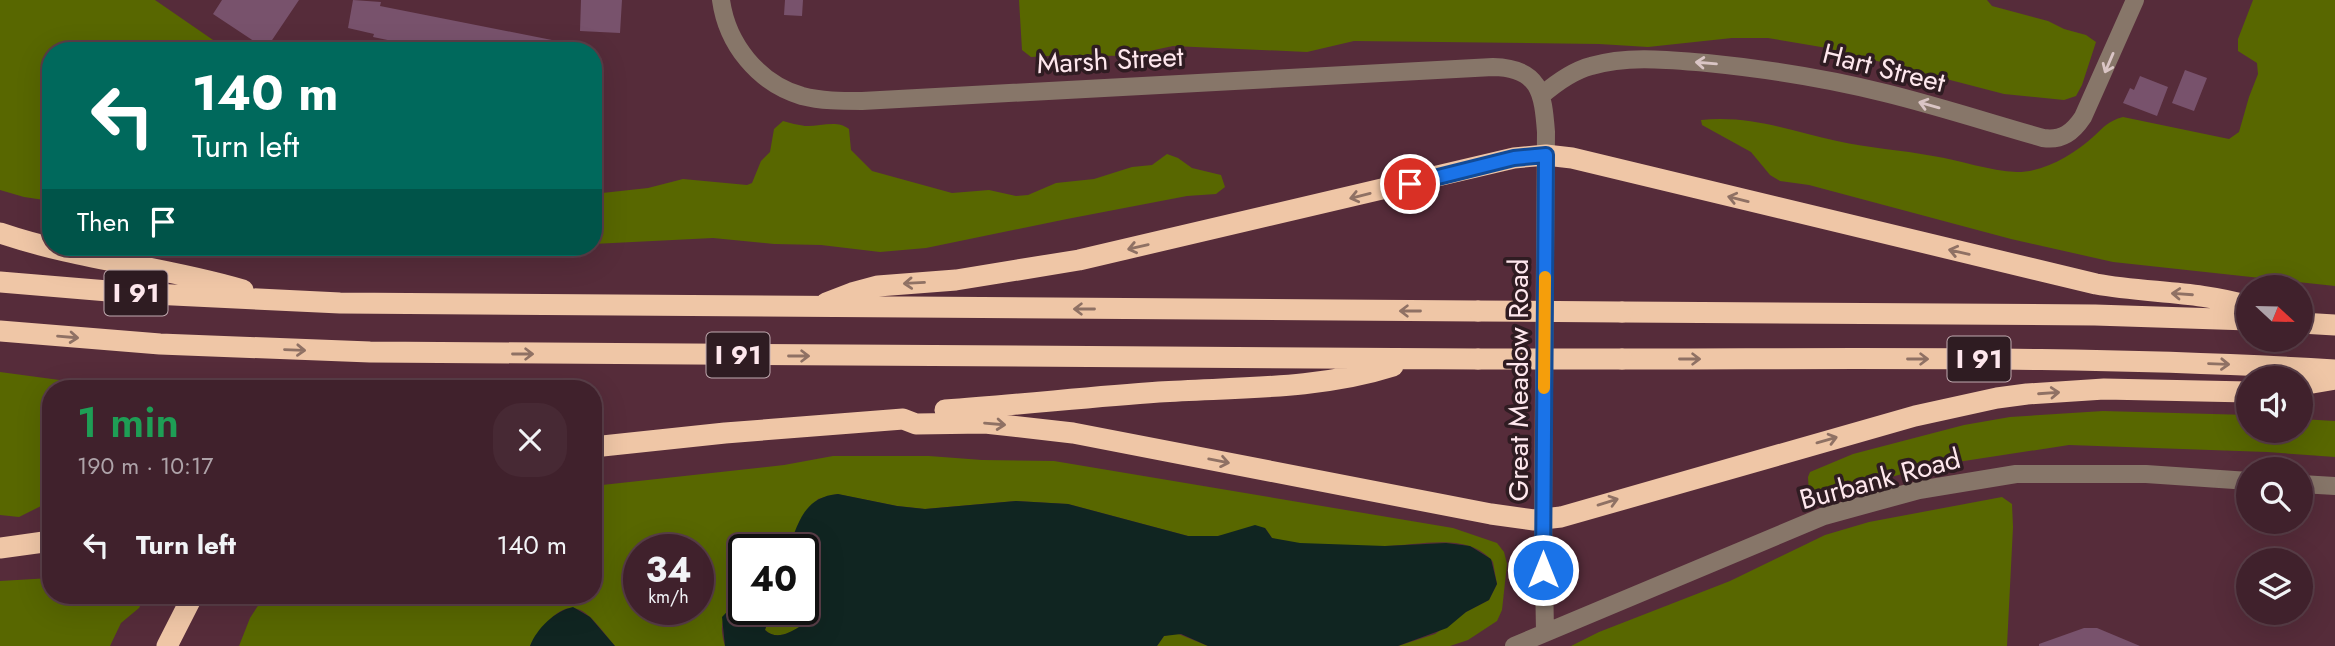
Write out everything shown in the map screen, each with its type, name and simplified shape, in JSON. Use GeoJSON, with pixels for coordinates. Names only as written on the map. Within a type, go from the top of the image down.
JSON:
{"type":"FeatureCollection","features":[{"type":"Feature","properties":{"kind":"highway"},"geometry":{"type":"LineString","coordinates":[[817,307],[868,288],[956,280],[1043,267],[1318,206],[1514,158],[1546,155],[2096,284],[2141,291],[2221,297],[2236,302]]}},
{"type":"Feature","properties":{"kind":"highway"},"geometry":{"type":"LineString","coordinates":[[0,233],[42,245]]}},
{"type":"Feature","properties":{"kind":"highway"},"geometry":{"type":"LineString","coordinates":[[84,256],[198,278],[272,300]]}},
{"type":"Feature","properties":{"kind":"highway","name":"I 91"},"geometry":{"type":"LineString","coordinates":[[0,282],[132,293],[452,305],[2095,315],[2236,320]]}},
{"type":"Feature","properties":{"kind":"highway"},"geometry":{"type":"LineString","coordinates":[[2314,324],[2335,325]]}},
{"type":"Feature","properties":{"kind":"highway","name":"I 91"},"geometry":{"type":"LineString","coordinates":[[0,331],[160,344],[370,352],[1411,359],[2079,360],[2335,370]]}},
{"type":"Feature","properties":{"kind":"highway"},"geometry":{"type":"LineString","coordinates":[[904,419],[909,414],[920,412],[1317,382],[1366,373],[1411,359]]}},
{"type":"Feature","properties":{"kind":"highway"},"geometry":{"type":"LineString","coordinates":[[2313,383],[2335,379]]}},
{"type":"Feature","properties":{"kind":"highway"},"geometry":{"type":"LineString","coordinates":[[602,446],[904,419],[916,424],[985,423],[1073,433],[1492,514],[1543,520],[1915,416],[1997,398],[2104,390],[2236,392]]}},
{"type":"Feature","properties":{"kind":"highway"},"geometry":{"type":"LineString","coordinates":[[0,548],[42,542]]}},
{"type":"Feature","properties":{"kind":"highway"},"geometry":{"type":"LineString","coordinates":[[167,646],[188,604]]}},
{"type":"Feature","properties":{"kind":"street","name":"Marsh Street"},"geometry":{"type":"LineString","coordinates":[[721,0],[729,31],[737,47],[754,67],[790,92],[821,100],[862,101],[1493,67],[1513,69],[1528,76],[1542,95]]}},
{"type":"Feature","properties":{"kind":"street","name":"Hart Street"},"geometry":{"type":"LineString","coordinates":[[1542,95],[1566,77],[1599,64],[1626,60],[1684,61],[1764,69],[1841,83],[1887,93],[2043,138],[2057,138],[2070,132],[2083,117],[2135,0]]}},
{"type":"Feature","properties":{"kind":"street","name":"Great Meadow Road"},"geometry":{"type":"LineString","coordinates":[[1542,95],[1546,155],[1543,520],[1545,632]]}},
{"type":"Feature","properties":{"kind":"street","name":"Burbank Road"},"geometry":{"type":"LineString","coordinates":[[1545,632],[1824,516],[1919,490],[2015,474],[2146,474],[2236,480]]}},
{"type":"Feature","properties":{"kind":"street"},"geometry":{"type":"LineString","coordinates":[[2313,485],[2335,486]]}},
{"type":"Feature","properties":{"kind":"street"},"geometry":{"type":"LineString","coordinates":[[1514,646],[1545,632]]}},
{"type":"Feature","properties":{"kind":"green space"},"geometry":{"type":"Polygon","coordinates":[[[0,0],[155,0],[216,42],[42,42],[42,200],[0,190],[0,0]]]}},
{"type":"Feature","properties":{"kind":"green space"},"geometry":{"type":"Polygon","coordinates":[[[1019,0],[1987,0],[1992,6],[2048,21],[2086,35],[2096,42],[2076,96],[2064,100],[2004,94],[1827,48],[1768,38],[1732,38],[1648,47],[1354,41],[1307,52],[1173,46],[1126,56],[1031,57],[1022,50],[1019,0]]]}},
{"type":"Feature","properties":{"kind":"green space"},"geometry":{"type":"Polygon","coordinates":[[[2253,0],[2335,0],[2335,286],[2314,284],[2314,275],[2236,275],[2113,262],[2011,239],[1809,185],[1780,181],[1770,175],[1751,152],[1702,125],[1701,120],[1754,122],[1849,143],[1943,158],[1996,170],[2027,171],[2067,156],[2110,122],[2123,117],[2229,139],[2239,132],[2258,74],[2257,63],[2238,51],[2238,39],[2253,0]]]}},
{"type":"Feature","properties":{"kind":"green space"},"geometry":{"type":"Polygon","coordinates":[[[783,121],[805,126],[839,124],[849,129],[851,150],[872,171],[952,193],[989,190],[1016,196],[1028,195],[1056,183],[1094,179],[1132,167],[1152,165],[1167,154],[1192,168],[1221,175],[1225,187],[1216,194],[1187,196],[926,248],[880,252],[713,238],[602,244],[602,193],[648,188],[683,179],[747,185],[752,183],[761,161],[770,152],[774,129],[783,121]]]}},
{"type":"Feature","properties":{"kind":"green space"},"geometry":{"type":"Polygon","coordinates":[[[0,372],[60,380],[42,380],[42,506],[19,517],[0,515],[0,372]]]}},
{"type":"Feature","properties":{"kind":"green space"},"geometry":{"type":"Polygon","coordinates":[[[2103,411],[2236,415],[2236,443],[2313,443],[2313,420],[2335,421],[2335,457],[2069,445],[1938,465],[1820,497],[1809,494],[1810,472],[1853,454],[1964,425],[2010,417],[2103,411]]]}},
{"type":"Feature","properties":{"kind":"green space"},"geometry":{"type":"Polygon","coordinates":[[[833,456],[929,456],[1054,461],[1453,528],[1497,543],[1504,552],[1507,564],[1502,610],[1497,621],[1468,640],[1450,646],[1398,646],[1435,634],[1489,600],[1497,584],[1493,562],[1483,552],[1457,543],[1312,545],[1272,538],[1265,528],[1218,536],[1188,536],[1068,504],[1016,501],[925,509],[837,494],[818,499],[801,519],[794,534],[728,534],[728,612],[722,622],[725,646],[615,646],[584,612],[567,608],[547,623],[530,646],[239,646],[250,618],[259,604],[602,604],[602,485],[784,465],[833,456]]]}},
{"type":"Feature","properties":{"kind":"green space"},"geometry":{"type":"Polygon","coordinates":[[[2002,497],[2012,504],[2013,527],[2007,646],[1571,646],[1599,632],[1730,581],[1825,535],[1869,522],[2002,497]]]}},
{"type":"Feature","properties":{"kind":"green space"},"geometry":{"type":"Polygon","coordinates":[[[42,579],[42,604],[141,604],[121,623],[110,646],[0,646],[0,581],[42,579]]]}},
{"type":"Feature","properties":{"kind":"green space"},"geometry":{"type":"Polygon","coordinates":[[[767,625],[802,625],[787,634],[772,634],[765,630],[767,625]]]}},
{"type":"Feature","properties":{"kind":"green space"},"geometry":{"type":"Polygon","coordinates":[[[1176,633],[1208,646],[1157,646],[1164,636],[1176,633]]]}},
{"type":"Feature","properties":{"kind":"shaded area"},"geometry":{"type":"Polygon","coordinates":[[[838,494],[925,509],[1016,501],[1068,504],[1188,536],[1218,536],[1255,525],[1265,528],[1272,538],[1300,543],[1385,546],[1446,543],[1470,546],[1491,559],[1497,584],[1489,600],[1466,612],[1447,628],[1398,646],[1208,646],[1181,634],[1164,636],[1157,646],[725,646],[722,617],[728,611],[728,625],[767,625],[765,630],[772,634],[786,634],[801,625],[819,625],[819,534],[794,534],[804,512],[817,500],[838,494]]]}},
{"type":"Feature","properties":{"kind":"shaded area"},"geometry":{"type":"Polygon","coordinates":[[[573,607],[590,617],[615,646],[530,646],[547,621],[573,607]]]}},
{"type":"Feature","properties":{"kind":"building"},"geometry":{"type":"Polygon","coordinates":[[[222,0],[299,0],[271,42],[255,42],[213,14],[222,0]]]}},
{"type":"Feature","properties":{"kind":"building"},"geometry":{"type":"Polygon","coordinates":[[[353,0],[381,2],[380,6],[562,42],[397,42],[348,28],[353,0]]]}},
{"type":"Feature","properties":{"kind":"building"},"geometry":{"type":"Polygon","coordinates":[[[581,0],[622,0],[620,33],[580,31],[581,0]]]}},
{"type":"Feature","properties":{"kind":"building"},"geometry":{"type":"Polygon","coordinates":[[[785,0],[803,0],[802,16],[784,15],[785,0]]]}},
{"type":"Feature","properties":{"kind":"building"},"geometry":{"type":"Polygon","coordinates":[[[2185,70],[2207,78],[2194,111],[2172,103],[2185,70]]]}},
{"type":"Feature","properties":{"kind":"building"},"geometry":{"type":"Polygon","coordinates":[[[2140,76],[2168,87],[2157,116],[2123,103],[2130,88],[2134,90],[2140,76]]]}},
{"type":"Feature","properties":{"kind":"building"},"geometry":{"type":"Polygon","coordinates":[[[2084,628],[2097,628],[2140,646],[2039,646],[2084,628]]]}},
{"type":"Feature","properties":{"kind":"slow traffic"},"geometry":{"type":"LineString","coordinates":[[1544,388],[1545,277]]}},
{"type":"Feature","properties":{"kind":"route"},"geometry":{"type":"LineString","coordinates":[[1410,184],[1514,158],[1546,155],[1543,570]]}}]}
